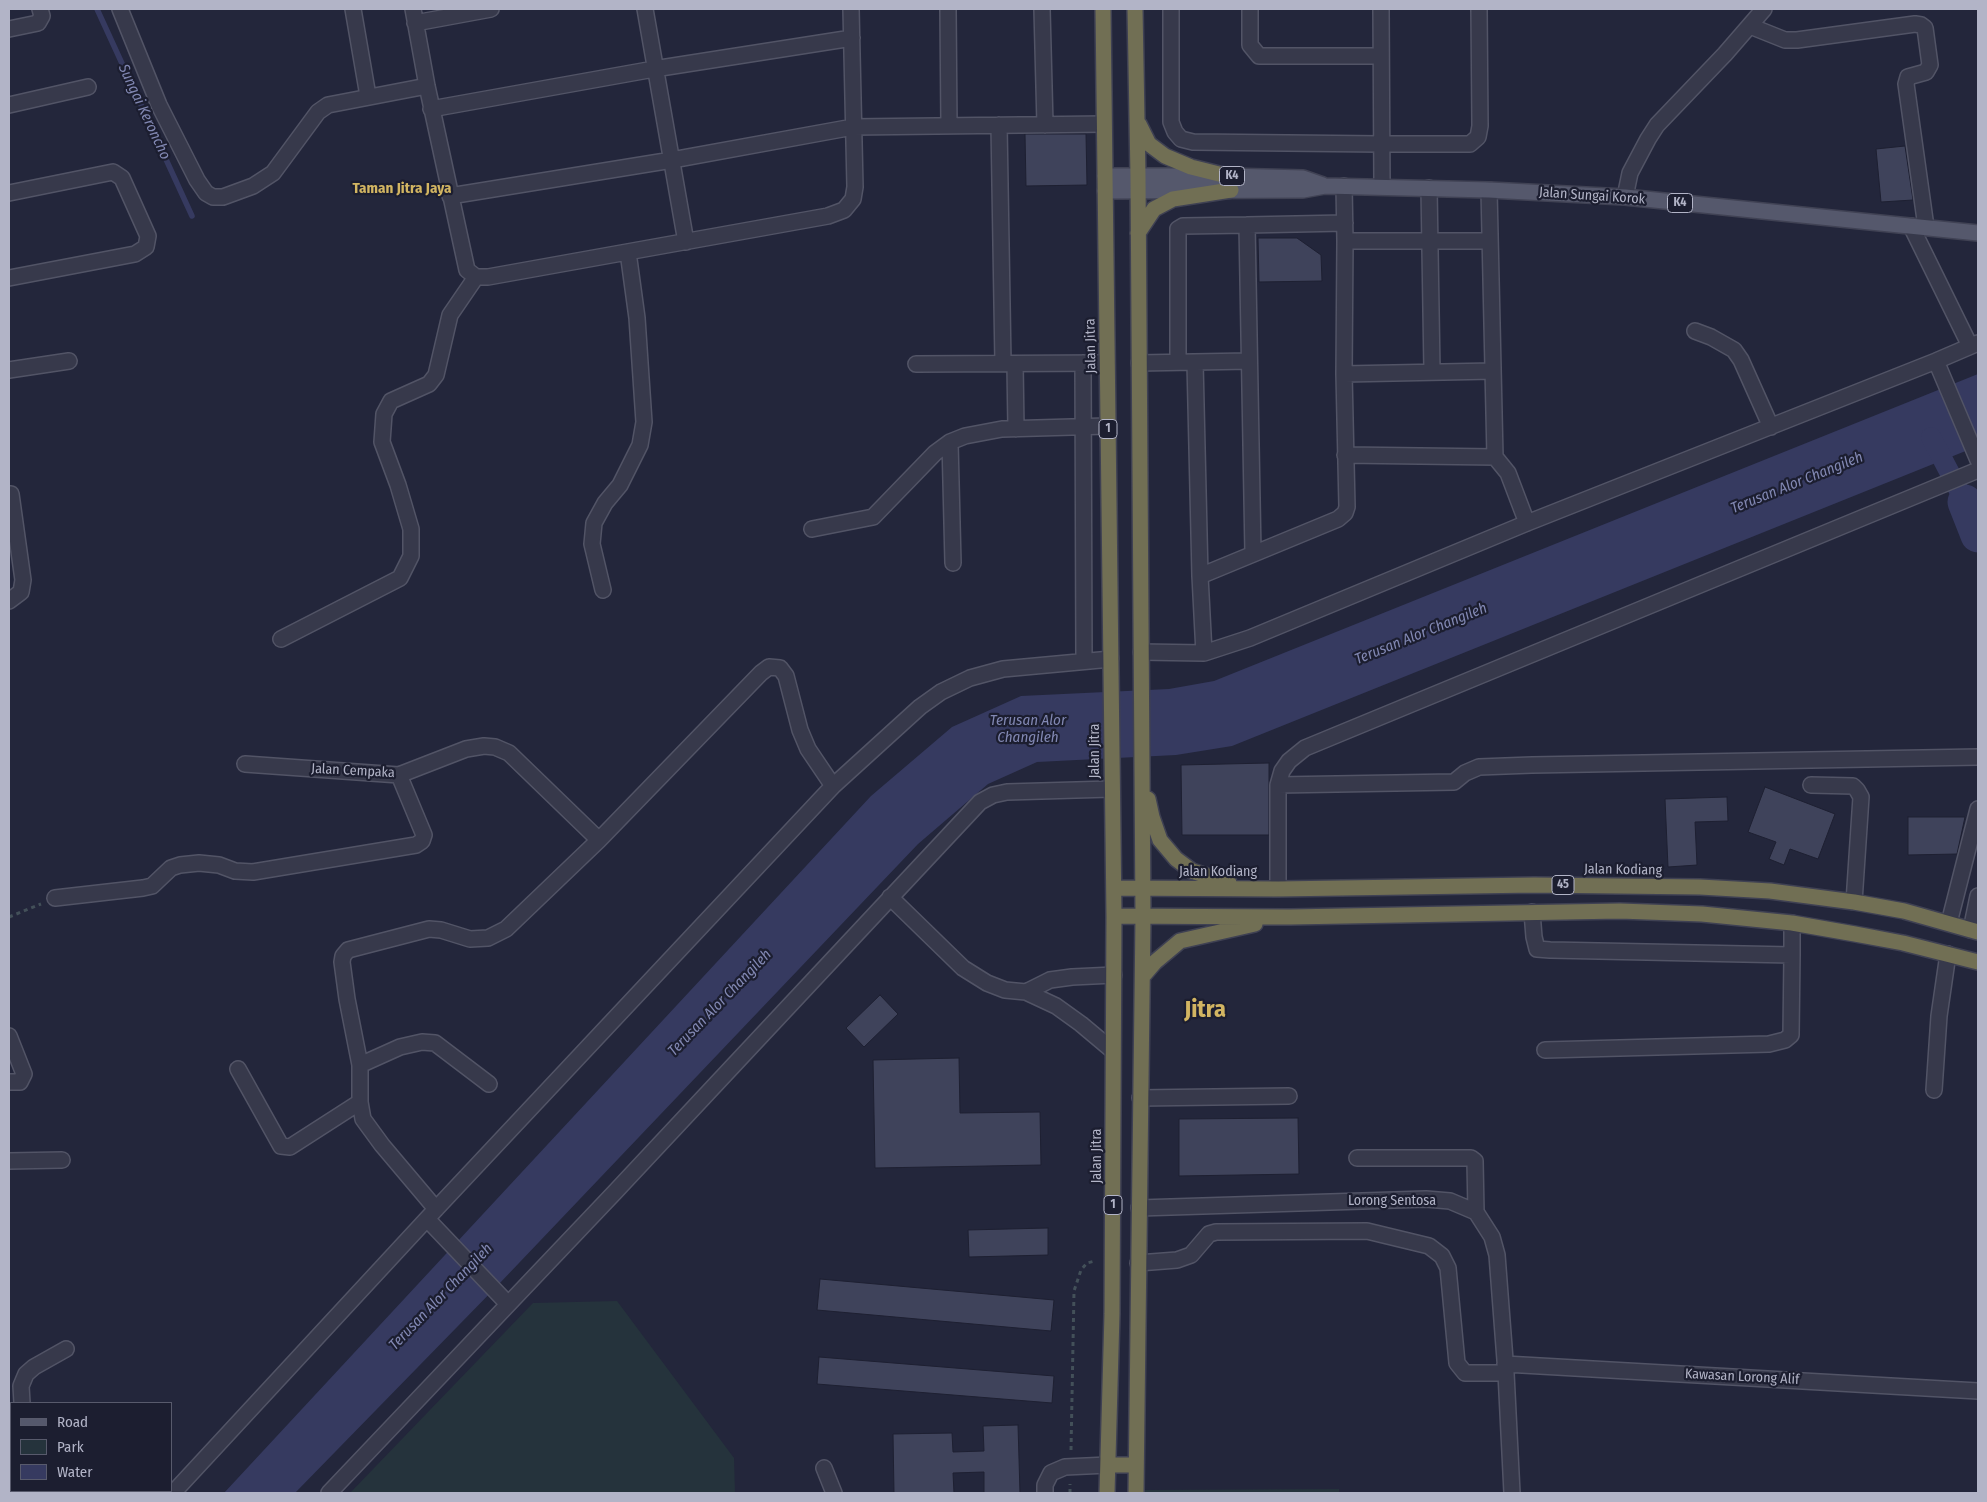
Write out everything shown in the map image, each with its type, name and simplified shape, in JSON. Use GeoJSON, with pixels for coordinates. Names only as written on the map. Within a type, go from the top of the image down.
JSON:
{"type":"FeatureCollection","features":[{"type":"Feature","properties":{"kind":"highway","name":"Jalan Jitra"},"geometry":{"type":"LineString","coordinates":[[1103,9],[1111,789],[1114,888],[1112,1050],[1113,1257],[1107,1493]]}},
{"type":"Feature","properties":{"kind":"highway","name":"1"},"geometry":{"type":"LineString","coordinates":[[1135,9],[1138,120],[1143,888],[1136,1493]]}},
{"type":"Feature","properties":{"kind":"highway"},"geometry":{"type":"LineString","coordinates":[[1138,120],[1149,144],[1165,156],[1229,183]]}},
{"type":"Feature","properties":{"kind":"highway"},"geometry":{"type":"LineString","coordinates":[[1138,233],[1154,209],[1173,199],[1229,183]]}},
{"type":"Feature","properties":{"kind":"highway"},"geometry":{"type":"LineString","coordinates":[[1142,769],[1152,817],[1160,840],[1176,859],[1192,871],[1254,889]]}},
{"type":"Feature","properties":{"kind":"highway","name":"Jalan Kodiang"},"geometry":{"type":"LineString","coordinates":[[1143,888],[1278,889],[1534,885],[1700,887],[1770,890],[1904,911],[1975,931]]}},
{"type":"Feature","properties":{"kind":"highway","name":"45"},"geometry":{"type":"LineString","coordinates":[[1114,888],[1143,888]]}},
{"type":"Feature","properties":{"kind":"highway","name":"45"},"geometry":{"type":"LineString","coordinates":[[1114,916],[1290,917],[1620,911],[1702,914],[1792,923],[1865,935],[1978,962]]}},
{"type":"Feature","properties":{"kind":"highway"},"geometry":{"type":"LineString","coordinates":[[1143,976],[1154,962],[1180,941],[1225,929],[1290,917]]}},
{"type":"Feature","properties":{"kind":"highway"},"geometry":{"type":"LineString","coordinates":[[1108,1464],[1136,1465]]}},
{"type":"Feature","properties":{"kind":"main road","name":"Jalan Sungai Korok"},"geometry":{"type":"LineString","coordinates":[[1138,183],[1229,183],[1302,190],[1325,186],[1382,186],[1625,197],[1978,233]]}},
{"type":"Feature","properties":{"kind":"main road","name":"K4"},"geometry":{"type":"LineString","coordinates":[[1105,184],[1138,183]]}},
{"type":"Feature","properties":{"kind":"street"},"geometry":{"type":"LineString","coordinates":[[9,29],[38,23],[42,19],[40,9]]}},
{"type":"Feature","properties":{"kind":"street"},"geometry":{"type":"LineString","coordinates":[[120,9],[159,105],[197,180],[206,193],[212,197],[223,197],[253,186],[273,173],[318,112],[328,105],[426,86]]}},
{"type":"Feature","properties":{"kind":"street"},"geometry":{"type":"LineString","coordinates":[[353,9],[368,96]]}},
{"type":"Feature","properties":{"kind":"street"},"geometry":{"type":"LineString","coordinates":[[491,9],[414,16],[426,86],[450,196],[468,270],[476,277],[488,277],[686,242],[828,216],[844,210],[853,200],[855,186],[851,9]]}},
{"type":"Feature","properties":{"kind":"street"},"geometry":{"type":"LineString","coordinates":[[645,9],[654,69],[686,242]]}},
{"type":"Feature","properties":{"kind":"street"},"geometry":{"type":"LineString","coordinates":[[948,9],[949,126]]}},
{"type":"Feature","properties":{"kind":"street"},"geometry":{"type":"LineString","coordinates":[[1042,9],[1044,125]]}},
{"type":"Feature","properties":{"kind":"street"},"geometry":{"type":"LineString","coordinates":[[1171,9],[1172,122],[1175,132],[1181,139],[1193,142],[1380,144],[1470,144],[1478,137],[1480,126],[1480,9]]}},
{"type":"Feature","properties":{"kind":"street"},"geometry":{"type":"LineString","coordinates":[[1250,9],[1250,45],[1259,56],[1381,56]]}},
{"type":"Feature","properties":{"kind":"street"},"geometry":{"type":"LineString","coordinates":[[1381,9],[1380,144],[1382,186]]}},
{"type":"Feature","properties":{"kind":"street"},"geometry":{"type":"LineString","coordinates":[[1625,197],[1630,173],[1657,126],[1725,54],[1764,9]]}},
{"type":"Feature","properties":{"kind":"street"},"geometry":{"type":"LineString","coordinates":[[1141,659],[1204,653],[1250,638],[1527,523],[1936,361],[1974,344],[1918,227],[1906,84],[1908,77],[1926,72],[1930,65],[1925,28],[1915,24],[1785,40],[1750,26]]}},
{"type":"Feature","properties":{"kind":"street"},"geometry":{"type":"LineString","coordinates":[[432,109],[654,69],[852,38]]}},
{"type":"Feature","properties":{"kind":"street"},"geometry":{"type":"LineString","coordinates":[[9,104],[88,87]]}},
{"type":"Feature","properties":{"kind":"street"},"geometry":{"type":"LineString","coordinates":[[450,196],[672,160],[853,127],[1104,124]]}},
{"type":"Feature","properties":{"kind":"street"},"geometry":{"type":"LineString","coordinates":[[999,125],[1009,364],[1016,428]]}},
{"type":"Feature","properties":{"kind":"street"},"geometry":{"type":"LineString","coordinates":[[9,193],[113,172],[122,178],[148,236],[146,247],[135,254],[9,278]]}},
{"type":"Feature","properties":{"kind":"street"},"geometry":{"type":"LineString","coordinates":[[1200,576],[1338,519],[1345,513],[1347,506],[1344,374],[1344,186]]}},
{"type":"Feature","properties":{"kind":"street"},"geometry":{"type":"LineString","coordinates":[[1428,188],[1432,371]]}},
{"type":"Feature","properties":{"kind":"street"},"geometry":{"type":"LineString","coordinates":[[1488,190],[1495,457],[1508,473],[1527,523]]}},
{"type":"Feature","properties":{"kind":"street"},"geometry":{"type":"LineString","coordinates":[[1178,362],[1178,228],[1183,226],[1345,223]]}},
{"type":"Feature","properties":{"kind":"street"},"geometry":{"type":"LineString","coordinates":[[1247,225],[1253,553]]}},
{"type":"Feature","properties":{"kind":"street"},"geometry":{"type":"LineString","coordinates":[[1345,241],[1489,241]]}},
{"type":"Feature","properties":{"kind":"street"},"geometry":{"type":"LineString","coordinates":[[603,590],[592,544],[594,523],[605,503],[620,485],[640,445],[644,422],[637,318],[628,252]]}},
{"type":"Feature","properties":{"kind":"street"},"geometry":{"type":"LineString","coordinates":[[281,639],[400,578],[411,556],[411,529],[398,485],[382,442],[384,414],[391,401],[430,384],[436,375],[450,315],[476,277]]}},
{"type":"Feature","properties":{"kind":"street"},"geometry":{"type":"LineString","coordinates":[[1695,331],[1711,336],[1734,350],[1741,360],[1771,427]]}},
{"type":"Feature","properties":{"kind":"street"},"geometry":{"type":"LineString","coordinates":[[9,370],[69,361]]}},
{"type":"Feature","properties":{"kind":"street"},"geometry":{"type":"LineString","coordinates":[[1139,363],[1249,361]]}},
{"type":"Feature","properties":{"kind":"street"},"geometry":{"type":"LineString","coordinates":[[1278,889],[1278,785],[1282,772],[1289,761],[1304,748],[1558,645],[1934,488],[1974,465],[1936,361]]}},
{"type":"Feature","properties":{"kind":"street"},"geometry":{"type":"LineString","coordinates":[[1195,362],[1200,576],[1204,653]]}},
{"type":"Feature","properties":{"kind":"street"},"geometry":{"type":"LineString","coordinates":[[1084,363],[1082,426],[1084,661]]}},
{"type":"Feature","properties":{"kind":"street"},"geometry":{"type":"LineString","coordinates":[[916,364],[1107,364]]}},
{"type":"Feature","properties":{"kind":"street"},"geometry":{"type":"LineString","coordinates":[[1344,374],[1493,371]]}},
{"type":"Feature","properties":{"kind":"street"},"geometry":{"type":"LineString","coordinates":[[812,529],[873,517],[935,453],[950,442],[991,430],[1108,426]]}},
{"type":"Feature","properties":{"kind":"street"},"geometry":{"type":"LineString","coordinates":[[950,442],[952,563]]}},
{"type":"Feature","properties":{"kind":"street"},"geometry":{"type":"LineString","coordinates":[[1345,455],[1495,457]]}},
{"type":"Feature","properties":{"kind":"street"},"geometry":{"type":"LineString","coordinates":[[9,600],[20,592],[22,580],[11,494]]}},
{"type":"Feature","properties":{"kind":"street"},"geometry":{"type":"LineString","coordinates":[[173,1493],[833,786],[920,707],[941,692],[970,678],[1003,669],[1084,661],[1111,663]]}},
{"type":"Feature","properties":{"kind":"street"},"geometry":{"type":"LineString","coordinates":[[508,1304],[444,1236],[432,1214],[363,1119],[360,1102],[360,1065],[342,962],[343,956],[348,950],[429,929],[441,930],[470,939],[488,938],[506,929],[599,840],[761,673],[769,667],[780,668],[786,676],[800,730],[808,749],[833,786]]}},
{"type":"Feature","properties":{"kind":"street","name":"Jalan Cempaka"},"geometry":{"type":"LineString","coordinates":[[245,764],[399,775],[466,749],[484,746],[495,747],[509,753],[599,840]]}},
{"type":"Feature","properties":{"kind":"street"},"geometry":{"type":"LineString","coordinates":[[1278,785],[1454,782],[1479,767],[1978,757]]}},
{"type":"Feature","properties":{"kind":"street"},"geometry":{"type":"LineString","coordinates":[[54,898],[152,886],[171,868],[199,863],[219,865],[235,871],[253,872],[416,845],[422,841],[424,835],[399,775]]}},
{"type":"Feature","properties":{"kind":"street"},"geometry":{"type":"LineString","coordinates":[[1811,786],[1853,786],[1858,790],[1860,798],[1854,902]]}},
{"type":"Feature","properties":{"kind":"street"},"geometry":{"type":"LineString","coordinates":[[329,1493],[980,802],[993,795],[1007,792],[1111,789]]}},
{"type":"Feature","properties":{"kind":"street"},"geometry":{"type":"LineString","coordinates":[[1949,924],[1978,809]]}},
{"type":"Feature","properties":{"kind":"street"},"geometry":{"type":"LineString","coordinates":[[1975,931],[1978,896]]}},
{"type":"Feature","properties":{"kind":"street"},"geometry":{"type":"LineString","coordinates":[[890,897],[964,968],[987,983],[1005,990],[1026,992],[1056,1006],[1112,1050]]}},
{"type":"Feature","properties":{"kind":"street"},"geometry":{"type":"LineString","coordinates":[[1532,912],[1537,949],[1792,955]]}},
{"type":"Feature","properties":{"kind":"street"},"geometry":{"type":"LineString","coordinates":[[1545,1050],[1769,1044],[1785,1040],[1791,1035],[1792,923]]}},
{"type":"Feature","properties":{"kind":"street"},"geometry":{"type":"LineString","coordinates":[[1934,1090],[1939,1016],[1948,954]]}},
{"type":"Feature","properties":{"kind":"street"},"geometry":{"type":"LineString","coordinates":[[1026,992],[1050,980],[1114,975]]}},
{"type":"Feature","properties":{"kind":"street"},"geometry":{"type":"LineString","coordinates":[[9,1036],[24,1074],[14,1082]]}},
{"type":"Feature","properties":{"kind":"street"},"geometry":{"type":"LineString","coordinates":[[360,1065],[400,1048],[422,1042],[436,1043],[489,1084]]}},
{"type":"Feature","properties":{"kind":"street"},"geometry":{"type":"LineString","coordinates":[[238,1069],[281,1146],[290,1147],[360,1102]]}},
{"type":"Feature","properties":{"kind":"street"},"geometry":{"type":"LineString","coordinates":[[1140,1098],[1289,1096]]}},
{"type":"Feature","properties":{"kind":"street"},"geometry":{"type":"LineString","coordinates":[[1357,1158],[1471,1158],[1474,1162],[1476,1212],[1492,1238],[1496,1256],[1506,1368],[1512,1493]]}},
{"type":"Feature","properties":{"kind":"street"},"geometry":{"type":"LineString","coordinates":[[9,1161],[62,1160]]}},
{"type":"Feature","properties":{"kind":"street","name":"Lorong Sentosa"},"geometry":{"type":"LineString","coordinates":[[1140,1208],[1426,1199],[1450,1201],[1476,1212]]}},
{"type":"Feature","properties":{"kind":"street","name":"Kawasan Lorong Alif"},"geometry":{"type":"LineString","coordinates":[[1138,1263],[1177,1260],[1191,1255],[1209,1234],[1216,1232],[1367,1231],[1429,1246],[1442,1256],[1448,1268],[1457,1363],[1465,1373],[1506,1368],[1978,1391]]}},
{"type":"Feature","properties":{"kind":"street"},"geometry":{"type":"LineString","coordinates":[[22,1402],[21,1386],[26,1374],[34,1367],[66,1349]]}},
{"type":"Feature","properties":{"kind":"street"},"geometry":{"type":"LineString","coordinates":[[1045,1493],[1045,1485],[1051,1473],[1070,1466],[1108,1464]]}},
{"type":"Feature","properties":{"kind":"street"},"geometry":{"type":"LineString","coordinates":[[824,1468],[834,1493]]}},
{"type":"Feature","properties":{"kind":"path"},"geometry":{"type":"LineString","coordinates":[[9,916],[54,898]]}},
{"type":"Feature","properties":{"kind":"path"},"geometry":{"type":"LineString","coordinates":[[1070,1493],[1074,1291],[1078,1278],[1087,1263],[1113,1257]]}},
{"type":"Feature","properties":{"kind":"green space"},"geometry":{"type":"Polygon","coordinates":[[[617,1301],[734,1458],[735,1493],[350,1493],[533,1303],[617,1301]]]}},
{"type":"Feature","properties":{"kind":"green space"},"geometry":{"type":"Polygon","coordinates":[[[1339,1489],[1339,1493],[1140,1493],[1140,1490],[1339,1489]]]}},
{"type":"Feature","properties":{"kind":"water","name":"Terusan Alor Changileh"},"geometry":{"type":"Polygon","coordinates":[[[1978,374],[1978,446],[1232,746],[1176,755],[1037,762],[988,784],[918,844],[499,1284],[295,1493],[224,1493],[871,796],[952,727],[1021,696],[1169,689],[1214,681],[1978,374]]]}},
{"type":"Feature","properties":{"kind":"building"},"geometry":{"type":"Polygon","coordinates":[[[1025,134],[1086,134],[1087,185],[1026,186],[1025,134]]]}},
{"type":"Feature","properties":{"kind":"building"},"geometry":{"type":"Polygon","coordinates":[[[1905,146],[1913,200],[1881,202],[1876,149],[1905,146]]]}},
{"type":"Feature","properties":{"kind":"building"},"geometry":{"type":"Polygon","coordinates":[[[1258,238],[1297,238],[1321,255],[1322,281],[1259,282],[1258,238]]]}},
{"type":"Feature","properties":{"kind":"building"},"geometry":{"type":"Polygon","coordinates":[[[1269,763],[1269,835],[1182,835],[1181,765],[1269,763]]]}},
{"type":"Feature","properties":{"kind":"building"},"geometry":{"type":"Polygon","coordinates":[[[1765,787],[1835,814],[1818,859],[1790,849],[1784,865],[1769,859],[1776,842],[1748,832],[1765,787]]]}},
{"type":"Feature","properties":{"kind":"building"},"geometry":{"type":"Polygon","coordinates":[[[1727,797],[1728,821],[1695,822],[1697,865],[1668,867],[1665,799],[1727,797]]]}},
{"type":"Feature","properties":{"kind":"building"},"geometry":{"type":"Polygon","coordinates":[[[1908,817],[1965,817],[1957,854],[1908,855],[1908,817]]]}},
{"type":"Feature","properties":{"kind":"building"},"geometry":{"type":"Polygon","coordinates":[[[880,995],[898,1014],[864,1047],[846,1028],[880,995]]]}},
{"type":"Feature","properties":{"kind":"building"},"geometry":{"type":"Polygon","coordinates":[[[959,1058],[960,1113],[1040,1112],[1041,1165],[875,1168],[873,1060],[959,1058]]]}},
{"type":"Feature","properties":{"kind":"building"},"geometry":{"type":"Polygon","coordinates":[[[1298,1118],[1299,1174],[1179,1176],[1179,1119],[1298,1118]]]}},
{"type":"Feature","properties":{"kind":"building"},"geometry":{"type":"Polygon","coordinates":[[[1048,1228],[1048,1255],[969,1257],[968,1230],[1048,1228]]]}},
{"type":"Feature","properties":{"kind":"building"},"geometry":{"type":"Polygon","coordinates":[[[820,1279],[1054,1300],[1051,1331],[817,1310],[820,1279]]]}},
{"type":"Feature","properties":{"kind":"building"},"geometry":{"type":"Polygon","coordinates":[[[819,1357],[1054,1376],[1052,1403],[817,1384],[819,1357]]]}},
{"type":"Feature","properties":{"kind":"building"},"geometry":{"type":"Polygon","coordinates":[[[1018,1425],[1020,1493],[984,1493],[984,1472],[953,1473],[954,1493],[894,1493],[893,1434],[952,1433],[953,1452],[984,1451],[983,1426],[1018,1425]]]}},
{"type":"Feature","properties":{"kind":"waterway","name":"Sungai Keroncho"},"geometry":{"type":"LineString","coordinates":[[97,9],[192,216]]}},
{"type":"Feature","properties":{"kind":"waterway"},"geometry":{"type":"LineString","coordinates":[[1931,437],[1965,502]]}},
{"type":"Feature","properties":{"kind":"waterway"},"geometry":{"type":"LineString","coordinates":[[1965,502],[1978,535]]}},
{"type":"Feature","properties":{"kind":"district","name":"Taman Jitra Jaya"},"geometry":{"type":"Point","coordinates":[402,189]}},
{"type":"Feature","properties":{"kind":"district","name":"Jitra"},"geometry":{"type":"Point","coordinates":[1205,1010]}}]}
